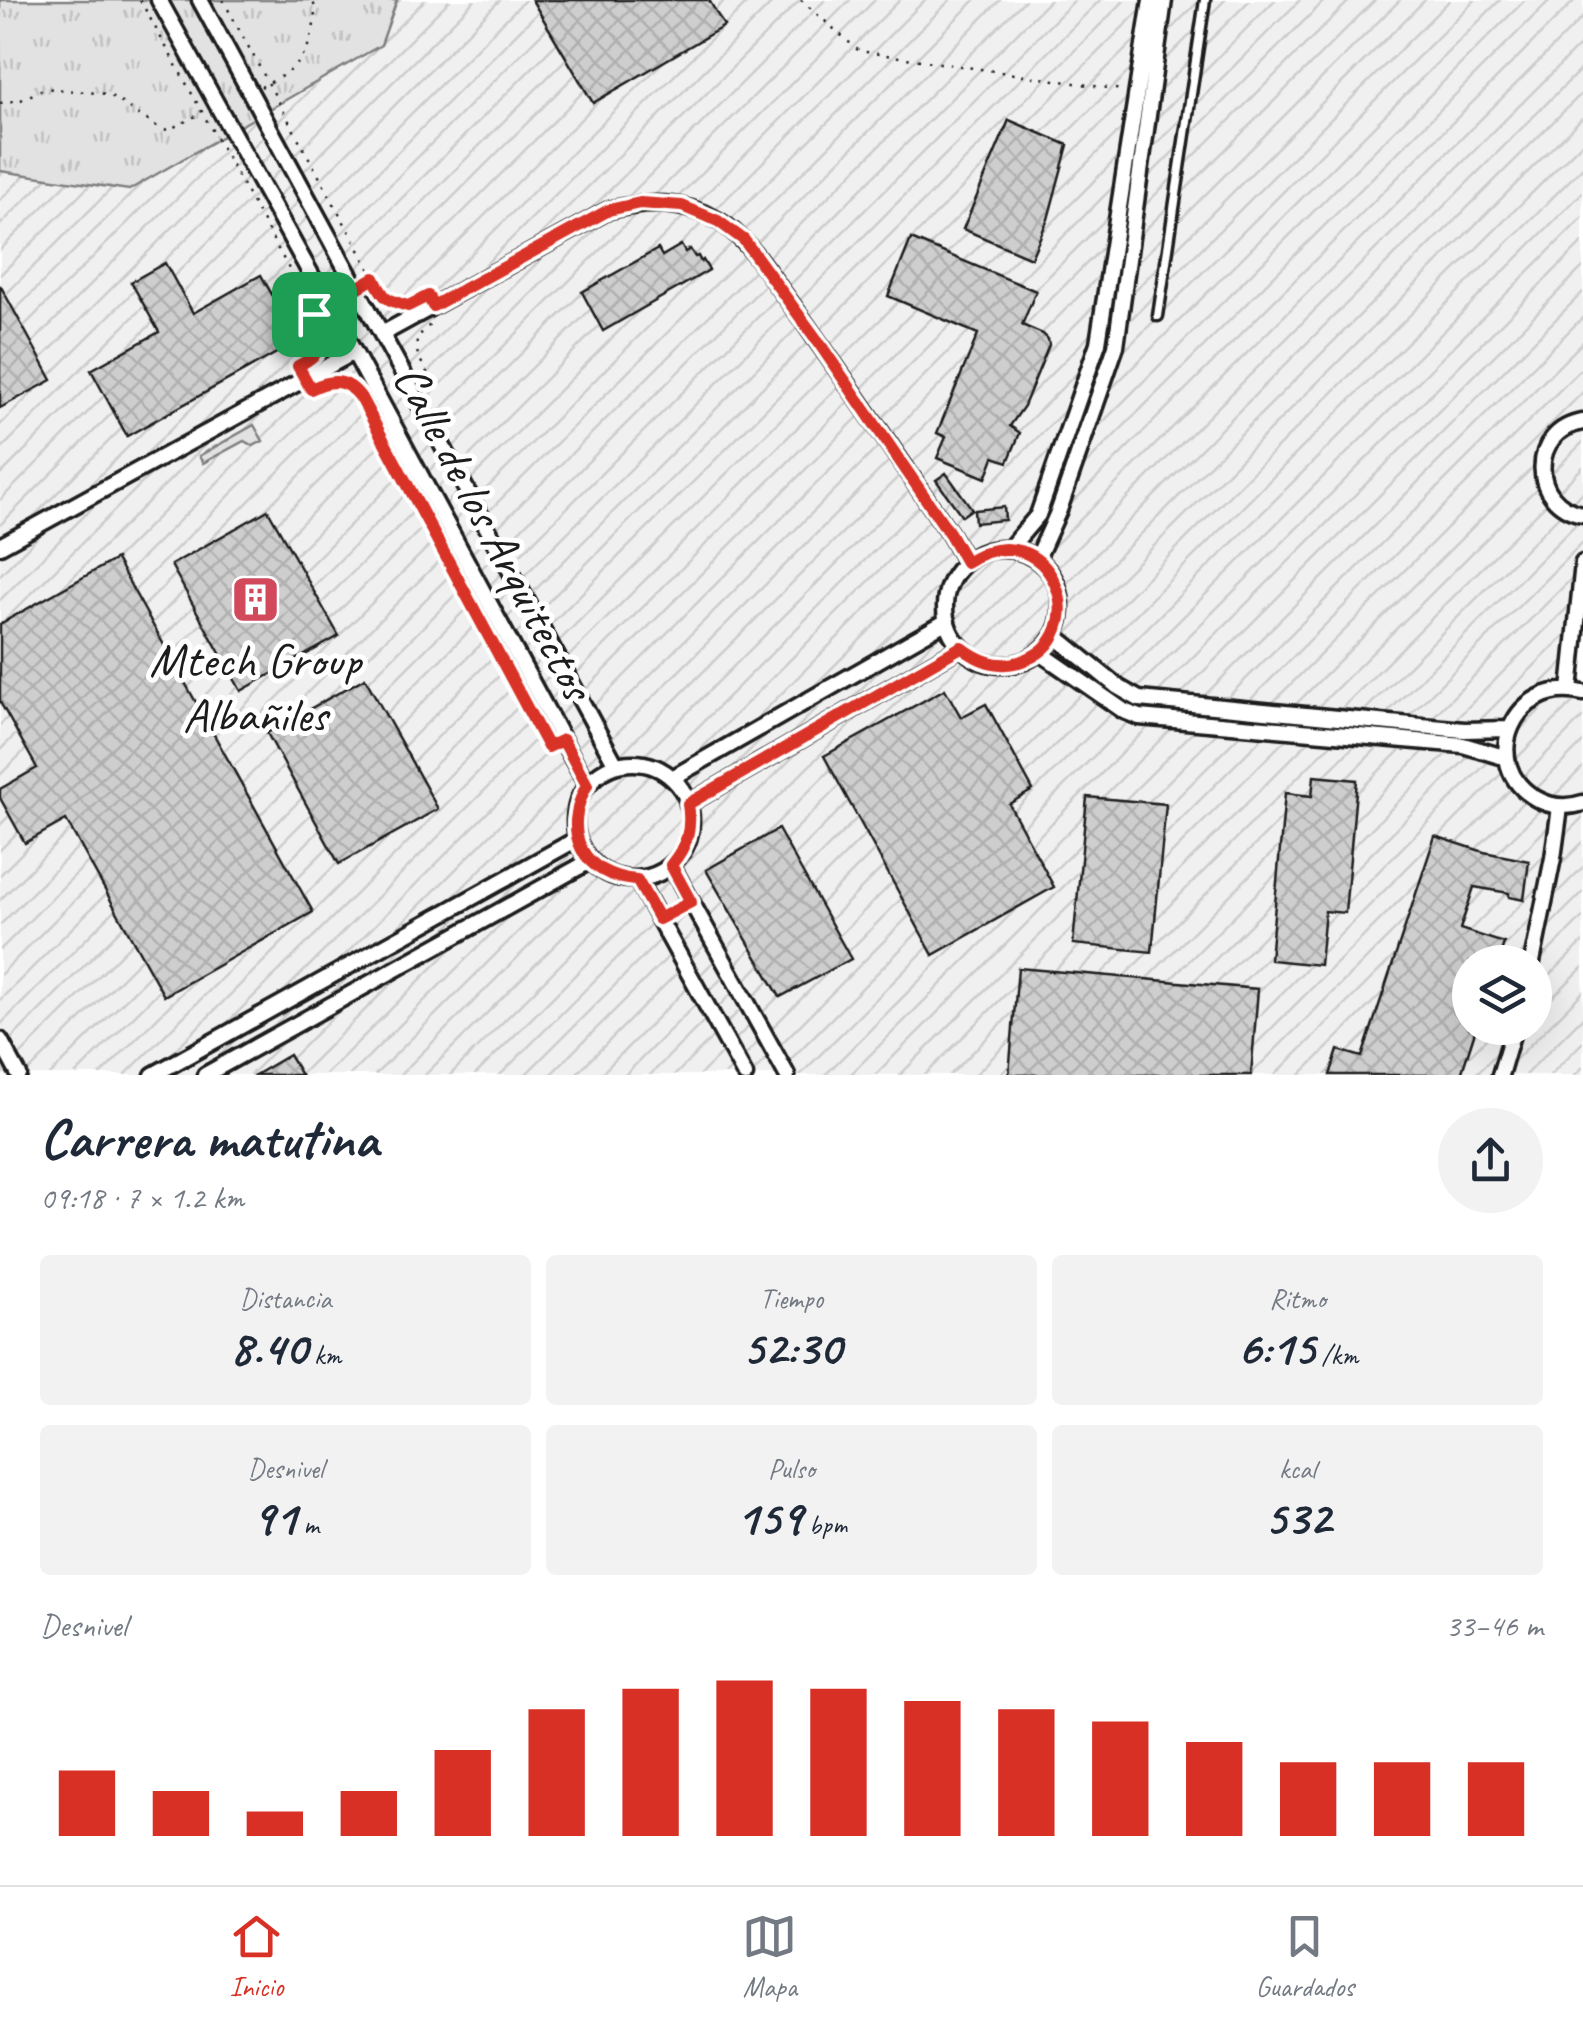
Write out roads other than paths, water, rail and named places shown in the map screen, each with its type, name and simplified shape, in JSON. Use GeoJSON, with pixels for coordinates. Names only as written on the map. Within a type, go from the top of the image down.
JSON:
{"type":"FeatureCollection","features":[{"type":"Feature","properties":{"kind":"street","name":"Calle de los Arquitectos"},"geometry":{"type":"LineString","coordinates":[[160,0],[322,310],[354,352],[587,785]]}},
{"type":"Feature","properties":{"kind":"street","name":"Calle de los Arquitectos"},"geometry":{"type":"LineString","coordinates":[[200,0],[616,765]]}},
{"type":"Feature","properties":{"kind":"street"},"geometry":{"type":"LineString","coordinates":[[1009,548],[1038,514],[1098,343],[1151,0]]}},
{"type":"Feature","properties":{"kind":"street"},"geometry":{"type":"LineString","coordinates":[[1037,559],[1059,510],[1116,346],[1164,0]]}},
{"type":"Feature","properties":{"kind":"street"},"geometry":{"type":"LineString","coordinates":[[382,334],[609,210],[640,203],[682,206],[718,221],[744,240],[817,340],[966,562]]}},
{"type":"Feature","properties":{"kind":"street"},"geometry":{"type":"LineString","coordinates":[[0,546],[354,352]]}},
{"type":"Feature","properties":{"kind":"street"},"geometry":{"type":"LineString","coordinates":[[1583,422],[1561,430],[1550,440],[1542,468],[1550,495],[1561,506],[1583,514]]}},
{"type":"Feature","properties":{"kind":"street"},"geometry":{"type":"LineString","coordinates":[[1009,548],[1037,559],[1058,585],[1060,619],[1054,635],[1040,652],[1025,661],[991,664],[974,658],[952,635],[947,622],[945,605],[955,574],[966,562],[994,549],[1009,548]]}},
{"type":"Feature","properties":{"kind":"street"},"geometry":{"type":"LineString","coordinates":[[1583,562],[1576,691],[1551,691],[1533,699],[1518,712],[1506,743],[1513,776],[1525,791],[1541,802],[1560,806],[1583,803]]}},
{"type":"Feature","properties":{"kind":"street"},"geometry":{"type":"LineString","coordinates":[[672,778],[947,622]]}},
{"type":"Feature","properties":{"kind":"street"},"geometry":{"type":"LineString","coordinates":[[1054,635],[1118,687],[1139,699],[1464,730],[1510,729]]}},
{"type":"Feature","properties":{"kind":"street"},"geometry":{"type":"LineString","coordinates":[[688,804],[961,647]]}},
{"type":"Feature","properties":{"kind":"street"},"geometry":{"type":"LineString","coordinates":[[1040,652],[1124,711],[1139,717],[1463,746],[1507,758]]}},
{"type":"Feature","properties":{"kind":"street"},"geometry":{"type":"LineString","coordinates":[[636,763],[656,768],[672,778],[688,804],[691,820],[682,852],[671,865],[637,880],[603,872],[590,861],[577,839],[574,820],[587,785],[616,765],[636,763]]}},
{"type":"Feature","properties":{"kind":"street"},"geometry":{"type":"LineString","coordinates":[[1535,945],[1560,806]]}},
{"type":"Feature","properties":{"kind":"street"},"geometry":{"type":"LineString","coordinates":[[153,1075],[577,839]]}},
{"type":"Feature","properties":{"kind":"street"},"geometry":{"type":"LineString","coordinates":[[205,1075],[590,861]]}},
{"type":"Feature","properties":{"kind":"street"},"geometry":{"type":"LineString","coordinates":[[671,865],[787,1075]]}},
{"type":"Feature","properties":{"kind":"street"},"geometry":{"type":"LineString","coordinates":[[637,880],[745,1075]]}},
{"type":"Feature","properties":{"kind":"street"},"geometry":{"type":"LineString","coordinates":[[0,1040],[20,1075]]}},
{"type":"Feature","properties":{"kind":"street"},"geometry":{"type":"LineString","coordinates":[[1500,1075],[1509,1045]]}},
{"type":"Feature","properties":{"kind":"lane"},"geometry":{"type":"LineString","coordinates":[[1158,316],[1205,0]]}},
{"type":"Feature","properties":{"kind":"place","name":"Mtech Group Albañiles"},"geometry":{"type":"Point","coordinates":[255,600]}}]}
